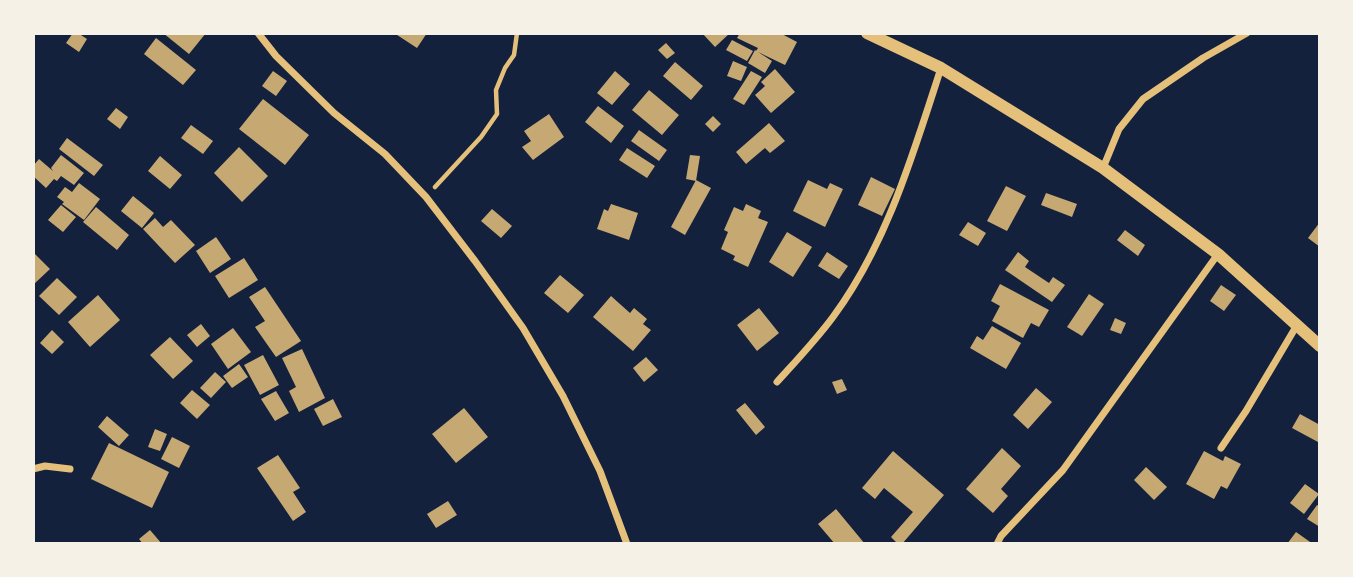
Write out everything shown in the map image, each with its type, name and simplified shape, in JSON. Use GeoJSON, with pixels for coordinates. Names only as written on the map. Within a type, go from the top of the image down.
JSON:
{"type":"FeatureCollection","features":[{"type":"Feature","properties":{"kind":"street"},"geometry":{"type":"LineString","coordinates":[[258,33],[286,66],[334,113],[385,154],[426,197],[523,328],[563,396],[600,471],[626,544]]}},
{"type":"Feature","properties":{"kind":"street"},"geometry":{"type":"LineString","coordinates":[[867,33],[941,68],[1103,169],[1217,254],[1320,346]]}},
{"type":"Feature","properties":{"kind":"street"},"geometry":{"type":"LineString","coordinates":[[1103,169],[1119,129],[1143,99],[1203,58],[1247,33]]}},
{"type":"Feature","properties":{"kind":"street"},"geometry":{"type":"LineString","coordinates":[[777,382],[834,315],[862,270],[902,186],[941,68]]}},
{"type":"Feature","properties":{"kind":"street"},"geometry":{"type":"LineString","coordinates":[[997,544],[1001,536],[1063,470],[1217,254]]}},
{"type":"Feature","properties":{"kind":"street"},"geometry":{"type":"LineString","coordinates":[[1221,449],[1297,325]]}},
{"type":"Feature","properties":{"kind":"street"},"geometry":{"type":"LineString","coordinates":[[33,469],[45,466],[69,469]]}},
{"type":"Feature","properties":{"kind":"path"},"geometry":{"type":"LineString","coordinates":[[426,197],[481,136],[497,114],[496,90],[514,55],[517,33]]}},
{"type":"Feature","properties":{"kind":"building"},"geometry":{"type":"Polygon","coordinates":[[[73,33],[87,39],[79,52],[66,43],[73,33]]]}},
{"type":"Feature","properties":{"kind":"building"},"geometry":{"type":"Polygon","coordinates":[[[163,33],[206,33],[189,54],[163,33]]]}},
{"type":"Feature","properties":{"kind":"building"},"geometry":{"type":"Polygon","coordinates":[[[394,33],[427,33],[417,48],[394,33]]]}},
{"type":"Feature","properties":{"kind":"building"},"geometry":{"type":"Polygon","coordinates":[[[702,33],[730,33],[715,47],[702,33]]]}},
{"type":"Feature","properties":{"kind":"building"},"geometry":{"type":"Polygon","coordinates":[[[740,33],[780,33],[797,42],[785,65],[737,38],[740,33]]]}},
{"type":"Feature","properties":{"kind":"building"},"geometry":{"type":"Polygon","coordinates":[[[156,38],[196,70],[183,85],[144,54],[156,38]]]}},
{"type":"Feature","properties":{"kind":"building"},"geometry":{"type":"Polygon","coordinates":[[[732,40],[753,51],[747,61],[726,50],[732,40]]]}},
{"type":"Feature","properties":{"kind":"building"},"geometry":{"type":"Polygon","coordinates":[[[666,43],[675,53],[667,59],[658,50],[666,43]]]}},
{"type":"Feature","properties":{"kind":"building"},"geometry":{"type":"Polygon","coordinates":[[[755,50],[772,61],[765,73],[748,63],[755,50]]]}},
{"type":"Feature","properties":{"kind":"building"},"geometry":{"type":"Polygon","coordinates":[[[733,61],[747,67],[741,81],[727,76],[733,61]]]}},
{"type":"Feature","properties":{"kind":"building"},"geometry":{"type":"Polygon","coordinates":[[[675,62],[703,86],[691,100],[663,76],[675,62]]]}},
{"type":"Feature","properties":{"kind":"building"},"geometry":{"type":"Polygon","coordinates":[[[775,69],[795,92],[771,113],[755,95],[765,86],[761,82],[775,69]]]}},
{"type":"Feature","properties":{"kind":"building"},"geometry":{"type":"Polygon","coordinates":[[[273,71],[287,81],[276,96],[262,86],[273,71]]]}},
{"type":"Feature","properties":{"kind":"building"},"geometry":{"type":"Polygon","coordinates":[[[615,71],[630,84],[612,105],[597,93],[615,71]]]}},
{"type":"Feature","properties":{"kind":"building"},"geometry":{"type":"Polygon","coordinates":[[[751,71],[762,77],[744,105],[733,99],[751,71]]]}},
{"type":"Feature","properties":{"kind":"building"},"geometry":{"type":"Polygon","coordinates":[[[649,90],[679,115],[662,135],[632,110],[649,90]]]}},
{"type":"Feature","properties":{"kind":"building"},"geometry":{"type":"Polygon","coordinates":[[[263,99],[309,135],[285,165],[239,129],[263,99]]]}},
{"type":"Feature","properties":{"kind":"building"},"geometry":{"type":"Polygon","coordinates":[[[598,106],[624,126],[611,143],[585,122],[598,106]]]}},
{"type":"Feature","properties":{"kind":"building"},"geometry":{"type":"Polygon","coordinates":[[[116,108],[128,117],[120,129],[107,119],[116,108]]]}},
{"type":"Feature","properties":{"kind":"building"},"geometry":{"type":"Polygon","coordinates":[[[549,114],[564,137],[533,160],[522,147],[531,141],[524,131],[549,114]]]}},
{"type":"Feature","properties":{"kind":"building"},"geometry":{"type":"Polygon","coordinates":[[[713,116],[721,124],[713,132],[705,124],[713,116]]]}},
{"type":"Feature","properties":{"kind":"building"},"geometry":{"type":"Polygon","coordinates":[[[769,123],[785,141],[770,153],[765,148],[746,164],[736,152],[769,123]]]}},
{"type":"Feature","properties":{"kind":"building"},"geometry":{"type":"Polygon","coordinates":[[[191,125],[213,141],[203,154],[181,138],[191,125]]]}},
{"type":"Feature","properties":{"kind":"building"},"geometry":{"type":"Polygon","coordinates":[[[639,130],[667,150],[659,161],[631,141],[639,130]]]}},
{"type":"Feature","properties":{"kind":"building"},"geometry":{"type":"Polygon","coordinates":[[[67,138],[103,165],[94,176],[59,149],[67,138]]]}},
{"type":"Feature","properties":{"kind":"building"},"geometry":{"type":"Polygon","coordinates":[[[239,147],[268,176],[242,202],[214,173],[239,147]]]}},
{"type":"Feature","properties":{"kind":"building"},"geometry":{"type":"Polygon","coordinates":[[[627,148],[655,166],[647,178],[619,160],[627,148]]]}},
{"type":"Feature","properties":{"kind":"building"},"geometry":{"type":"Polygon","coordinates":[[[61,155],[84,173],[74,185],[61,176],[46,188],[33,176],[33,166],[39,159],[53,171],[51,168],[61,155]]]}},
{"type":"Feature","properties":{"kind":"building"},"geometry":{"type":"Polygon","coordinates":[[[690,155],[700,156],[696,181],[686,179],[690,155]]]}},
{"type":"Feature","properties":{"kind":"building"},"geometry":{"type":"Polygon","coordinates":[[[160,156],[182,175],[170,189],[148,171],[160,156]]]}},
{"type":"Feature","properties":{"kind":"building"},"geometry":{"type":"Polygon","coordinates":[[[871,177],[895,189],[882,216],[858,205],[871,177]]]}},
{"type":"Feature","properties":{"kind":"building"},"geometry":{"type":"Polygon","coordinates":[[[696,180],[711,188],[685,235],[671,227],[696,180]]]}},
{"type":"Feature","properties":{"kind":"building"},"geometry":{"type":"Polygon","coordinates":[[[808,180],[827,189],[830,183],[843,189],[825,227],[793,211],[808,180]]]}},
{"type":"Feature","properties":{"kind":"building"},"geometry":{"type":"Polygon","coordinates":[[[79,183],[100,199],[84,220],[57,197],[65,187],[72,192],[79,183]]]}},
{"type":"Feature","properties":{"kind":"building"},"geometry":{"type":"Polygon","coordinates":[[[1006,186],[1026,196],[1007,231],[987,221],[1006,186]]]}},
{"type":"Feature","properties":{"kind":"building"},"geometry":{"type":"Polygon","coordinates":[[[1046,193],[1077,204],[1072,217],[1041,205],[1046,193]]]}},
{"type":"Feature","properties":{"kind":"building"},"geometry":{"type":"Polygon","coordinates":[[[133,196],[154,213],[142,228],[121,211],[133,196]]]}},
{"type":"Feature","properties":{"kind":"building"},"geometry":{"type":"Polygon","coordinates":[[[611,204],[638,213],[629,240],[597,229],[604,209],[608,211],[611,204]]]}},
{"type":"Feature","properties":{"kind":"building"},"geometry":{"type":"Polygon","coordinates":[[[746,204],[761,211],[758,218],[768,222],[748,267],[733,260],[735,256],[721,249],[728,232],[724,230],[734,207],[743,211],[746,204]]]}},
{"type":"Feature","properties":{"kind":"building"},"geometry":{"type":"Polygon","coordinates":[[[61,205],[76,217],[63,232],[48,220],[61,205]]]}},
{"type":"Feature","properties":{"kind":"building"},"geometry":{"type":"Polygon","coordinates":[[[96,207],[129,235],[117,250],[83,222],[96,207]]]}},
{"type":"Feature","properties":{"kind":"building"},"geometry":{"type":"Polygon","coordinates":[[[492,209],[512,226],[501,238],[481,221],[492,209]]]}},
{"type":"Feature","properties":{"kind":"building"},"geometry":{"type":"Polygon","coordinates":[[[155,218],[163,227],[171,220],[195,245],[175,263],[143,229],[155,218]]]}},
{"type":"Feature","properties":{"kind":"building"},"geometry":{"type":"Polygon","coordinates":[[[968,222],[986,233],[978,246],[959,235],[968,222]]]}},
{"type":"Feature","properties":{"kind":"building"},"geometry":{"type":"Polygon","coordinates":[[[1320,222],[1320,247],[1308,238],[1320,222]]]}},
{"type":"Feature","properties":{"kind":"building"},"geometry":{"type":"Polygon","coordinates":[[[1125,230],[1145,245],[1138,256],[1117,240],[1125,230]]]}},
{"type":"Feature","properties":{"kind":"building"},"geometry":{"type":"Polygon","coordinates":[[[787,232],[812,247],[793,277],[769,262],[787,232]]]}},
{"type":"Feature","properties":{"kind":"building"},"geometry":{"type":"Polygon","coordinates":[[[216,237],[231,259],[210,273],[196,251],[216,237]]]}},
{"type":"Feature","properties":{"kind":"building"},"geometry":{"type":"Polygon","coordinates":[[[33,252],[50,269],[33,285],[33,252]]]}},
{"type":"Feature","properties":{"kind":"building"},"geometry":{"type":"Polygon","coordinates":[[[827,252],[848,266],[839,279],[818,266],[827,252]]]}},
{"type":"Feature","properties":{"kind":"building"},"geometry":{"type":"Polygon","coordinates":[[[1018,252],[1029,261],[1025,267],[1049,283],[1053,277],[1065,285],[1052,302],[1005,270],[1018,252]]]}},
{"type":"Feature","properties":{"kind":"building"},"geometry":{"type":"Polygon","coordinates":[[[244,258],[258,280],[229,298],[215,276],[244,258]]]}},
{"type":"Feature","properties":{"kind":"building"},"geometry":{"type":"Polygon","coordinates":[[[560,275],[584,295],[568,313],[544,293],[560,275]]]}},
{"type":"Feature","properties":{"kind":"building"},"geometry":{"type":"Polygon","coordinates":[[[57,278],[77,297],[59,315],[39,296],[57,278]]]}},
{"type":"Feature","properties":{"kind":"building"},"geometry":{"type":"Polygon","coordinates":[[[1000,284],[1049,310],[1039,327],[1031,323],[1023,338],[992,321],[1000,306],[991,301],[1000,284]]]}},
{"type":"Feature","properties":{"kind":"building"},"geometry":{"type":"Polygon","coordinates":[[[1221,285],[1236,295],[1224,311],[1210,301],[1221,285]]]}},
{"type":"Feature","properties":{"kind":"building"},"geometry":{"type":"Polygon","coordinates":[[[265,287],[301,341],[276,357],[255,327],[265,321],[249,297],[265,287]]]}},
{"type":"Feature","properties":{"kind":"building"},"geometry":{"type":"Polygon","coordinates":[[[1089,294],[1104,304],[1082,336],[1067,327],[1089,294]]]}},
{"type":"Feature","properties":{"kind":"building"},"geometry":{"type":"Polygon","coordinates":[[[98,295],[120,320],[90,347],[68,322],[98,295]]]}},
{"type":"Feature","properties":{"kind":"building"},"geometry":{"type":"Polygon","coordinates":[[[611,296],[630,313],[634,308],[647,319],[643,324],[651,330],[633,351],[593,317],[611,296]]]}},
{"type":"Feature","properties":{"kind":"building"},"geometry":{"type":"Polygon","coordinates":[[[759,308],[779,333],[757,351],[737,325],[759,308]]]}},
{"type":"Feature","properties":{"kind":"building"},"geometry":{"type":"Polygon","coordinates":[[[1115,318],[1126,323],[1121,334],[1110,330],[1115,318]]]}},
{"type":"Feature","properties":{"kind":"building"},"geometry":{"type":"Polygon","coordinates":[[[201,324],[210,336],[197,347],[187,335],[201,324]]]}},
{"type":"Feature","properties":{"kind":"building"},"geometry":{"type":"Polygon","coordinates":[[[992,326],[1021,343],[1006,369],[970,348],[977,336],[983,340],[992,326]]]}},
{"type":"Feature","properties":{"kind":"building"},"geometry":{"type":"Polygon","coordinates":[[[233,328],[251,352],[228,369],[211,344],[233,328]]]}},
{"type":"Feature","properties":{"kind":"building"},"geometry":{"type":"Polygon","coordinates":[[[52,330],[64,342],[52,354],[40,343],[52,330]]]}},
{"type":"Feature","properties":{"kind":"building"},"geometry":{"type":"Polygon","coordinates":[[[170,337],[193,361],[173,379],[150,355],[170,337]]]}},
{"type":"Feature","properties":{"kind":"building"},"geometry":{"type":"Polygon","coordinates":[[[302,349],[325,398],[299,412],[289,391],[296,387],[282,358],[302,349]]]}},
{"type":"Feature","properties":{"kind":"building"},"geometry":{"type":"Polygon","coordinates":[[[263,355],[279,385],[260,395],[244,365],[263,355]]]}},
{"type":"Feature","properties":{"kind":"building"},"geometry":{"type":"Polygon","coordinates":[[[646,357],[658,370],[644,382],[633,368],[646,357]]]}},
{"type":"Feature","properties":{"kind":"building"},"geometry":{"type":"Polygon","coordinates":[[[239,364],[248,377],[232,388],[223,376],[239,364]]]}},
{"type":"Feature","properties":{"kind":"building"},"geometry":{"type":"Polygon","coordinates":[[[215,372],[226,382],[211,398],[200,388],[215,372]]]}},
{"type":"Feature","properties":{"kind":"building"},"geometry":{"type":"Polygon","coordinates":[[[842,379],[847,390],[837,394],[832,382],[842,379]]]}},
{"type":"Feature","properties":{"kind":"building"},"geometry":{"type":"Polygon","coordinates":[[[1036,388],[1052,402],[1028,429],[1013,415],[1036,388]]]}},
{"type":"Feature","properties":{"kind":"building"},"geometry":{"type":"Polygon","coordinates":[[[192,390],[210,405],[197,419],[180,403],[192,390]]]}},
{"type":"Feature","properties":{"kind":"building"},"geometry":{"type":"Polygon","coordinates":[[[276,391],[289,413],[275,421],[261,399],[276,391]]]}},
{"type":"Feature","properties":{"kind":"building"},"geometry":{"type":"Polygon","coordinates":[[[333,399],[342,417],[323,426],[314,409],[333,399]]]}},
{"type":"Feature","properties":{"kind":"building"},"geometry":{"type":"Polygon","coordinates":[[[745,403],[765,427],[756,435],[736,410],[745,403]]]}},
{"type":"Feature","properties":{"kind":"building"},"geometry":{"type":"Polygon","coordinates":[[[464,408],[488,437],[456,463],[432,434],[464,408]]]}},
{"type":"Feature","properties":{"kind":"building"},"geometry":{"type":"Polygon","coordinates":[[[1300,414],[1320,425],[1318,442],[1292,428],[1300,414]]]}},
{"type":"Feature","properties":{"kind":"building"},"geometry":{"type":"Polygon","coordinates":[[[107,416],[129,435],[119,446],[98,427],[107,416]]]}},
{"type":"Feature","properties":{"kind":"building"},"geometry":{"type":"Polygon","coordinates":[[[155,429],[167,434],[160,451],[148,447],[155,429]]]}},
{"type":"Feature","properties":{"kind":"building"},"geometry":{"type":"Polygon","coordinates":[[[172,437],[190,446],[179,468],[161,459],[172,437]]]}},
{"type":"Feature","properties":{"kind":"building"},"geometry":{"type":"Polygon","coordinates":[[[109,443],[169,472],[152,508],[91,479],[109,443]]]}},
{"type":"Feature","properties":{"kind":"building"},"geometry":{"type":"Polygon","coordinates":[[[1002,448],[1021,466],[1001,489],[1008,496],[993,513],[966,489],[1002,448]]]}},
{"type":"Feature","properties":{"kind":"building"},"geometry":{"type":"Polygon","coordinates":[[[893,451],[944,495],[902,544],[898,544],[891,537],[913,512],[884,488],[875,499],[862,488],[893,451]]]}},
{"type":"Feature","properties":{"kind":"building"},"geometry":{"type":"Polygon","coordinates":[[[1204,451],[1223,461],[1225,456],[1241,464],[1227,489],[1221,486],[1214,499],[1186,484],[1204,451]]]}},
{"type":"Feature","properties":{"kind":"building"},"geometry":{"type":"Polygon","coordinates":[[[278,455],[300,488],[293,492],[306,512],[293,521],[257,468],[278,455]]]}},
{"type":"Feature","properties":{"kind":"building"},"geometry":{"type":"Polygon","coordinates":[[[1146,467],[1167,487],[1154,500],[1134,480],[1146,467]]]}},
{"type":"Feature","properties":{"kind":"building"},"geometry":{"type":"Polygon","coordinates":[[[1305,484],[1319,494],[1304,514],[1290,503],[1305,484]]]}},
{"type":"Feature","properties":{"kind":"building"},"geometry":{"type":"Polygon","coordinates":[[[448,501],[457,515],[436,528],[427,514],[448,501]]]}},
{"type":"Feature","properties":{"kind":"building"},"geometry":{"type":"Polygon","coordinates":[[[1317,505],[1320,507],[1320,527],[1307,519],[1317,505]]]}},
{"type":"Feature","properties":{"kind":"building"},"geometry":{"type":"Polygon","coordinates":[[[836,509],[865,544],[835,544],[818,524],[836,509]]]}},
{"type":"Feature","properties":{"kind":"building"},"geometry":{"type":"Polygon","coordinates":[[[150,530],[162,544],[143,544],[139,539],[150,530]]]}},
{"type":"Feature","properties":{"kind":"building"},"geometry":{"type":"Polygon","coordinates":[[[1296,532],[1313,544],[1287,544],[1296,532]]]}}]}
